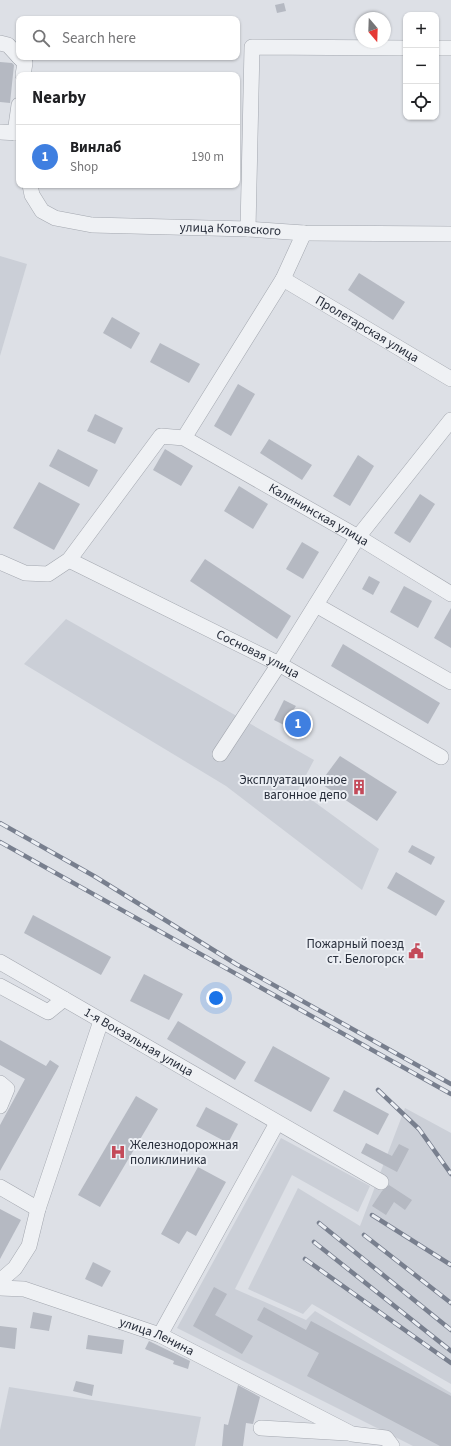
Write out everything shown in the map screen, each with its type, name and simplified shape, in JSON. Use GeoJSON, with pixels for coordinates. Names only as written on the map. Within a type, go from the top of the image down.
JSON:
{"type":"FeatureCollection","features":[{"type":"Feature","properties":{"kind":"street"},"geometry":{"type":"LineString","coordinates":[[0,43],[8,45],[16,54]]}},
{"type":"Feature","properties":{"kind":"street"},"geometry":{"type":"LineString","coordinates":[[248,229],[252,47],[403,48]]}},
{"type":"Feature","properties":{"kind":"street"},"geometry":{"type":"LineString","coordinates":[[439,48],[451,48]]}},
{"type":"Feature","properties":{"kind":"street"},"geometry":{"type":"LineString","coordinates":[[22,60],[25,63],[24,72]]}},
{"type":"Feature","properties":{"kind":"street"},"geometry":{"type":"LineString","coordinates":[[0,132],[16,133]]}},
{"type":"Feature","properties":{"kind":"street","name":"улица Котовского"},"geometry":{"type":"LineString","coordinates":[[31,188],[32,195],[42,211],[55,218],[73,223],[248,229],[304,233],[451,234]]}},
{"type":"Feature","properties":{"kind":"street"},"geometry":{"type":"LineString","coordinates":[[0,562],[25,573],[48,574],[69,560],[161,436],[184,438],[283,279],[304,233]]}},
{"type":"Feature","properties":{"kind":"street","name":"Пролетарская улица"},"geometry":{"type":"LineString","coordinates":[[283,279],[451,378]]}},
{"type":"Feature","properties":{"kind":"street"},"geometry":{"type":"LineString","coordinates":[[220,754],[358,537],[451,420]]}},
{"type":"Feature","properties":{"kind":"street","name":"Калининская улица"},"geometry":{"type":"LineString","coordinates":[[184,438],[358,537],[451,594]]}},
{"type":"Feature","properties":{"kind":"street","name":"Сосновая улица"},"geometry":{"type":"LineString","coordinates":[[69,560],[278,664],[441,757]]}},
{"type":"Feature","properties":{"kind":"street"},"geometry":{"type":"LineString","coordinates":[[316,605],[451,682]]}},
{"type":"Feature","properties":{"kind":"street"},"geometry":{"type":"LineString","coordinates":[[0,983],[3,964]]}},
{"type":"Feature","properties":{"kind":"street","name":"1-я Вокзальная улица"},"geometry":{"type":"LineString","coordinates":[[3,964],[381,1182]]}},
{"type":"Feature","properties":{"kind":"street"},"geometry":{"type":"LineString","coordinates":[[0,986],[48,1012],[64,999]]}},
{"type":"Feature","properties":{"kind":"street"},"geometry":{"type":"LineString","coordinates":[[0,1281],[15,1268],[29,1246],[38,1209],[101,1021]]}},
{"type":"Feature","properties":{"kind":"street"},"geometry":{"type":"LineString","coordinates":[[0,1082],[7,1089],[0,1106]]}},
{"type":"Feature","properties":{"kind":"street"},"geometry":{"type":"LineString","coordinates":[[160,1335],[277,1123]]}},
{"type":"Feature","properties":{"kind":"street"},"geometry":{"type":"LineString","coordinates":[[0,1187],[38,1209]]}},
{"type":"Feature","properties":{"kind":"street","name":"улица Ленина"},"geometry":{"type":"LineString","coordinates":[[0,1288],[24,1289],[160,1335],[352,1434]]}},
{"type":"Feature","properties":{"kind":"street"},"geometry":{"type":"LineString","coordinates":[[261,1428],[352,1434],[386,1438],[392,1446]]}},
{"type":"Feature","properties":{"kind":"shaded area"},"geometry":{"type":"Polygon","coordinates":[[[0,256],[27,264],[0,356],[0,256]]]}},
{"type":"Feature","properties":{"kind":"shaded area"},"geometry":{"type":"Polygon","coordinates":[[[66,619],[314,760],[298,790],[379,849],[362,890],[226,786],[24,664],[66,619]]]}},
{"type":"Feature","properties":{"kind":"shaded area"},"geometry":{"type":"Polygon","coordinates":[[[405,1108],[451,1133],[451,1384],[312,1304],[303,1314],[248,1289],[298,1188],[360,1226],[405,1108]]]}},
{"type":"Feature","properties":{"kind":"shaded area"},"geometry":{"type":"Polygon","coordinates":[[[281,1138],[370,1186],[358,1212],[292,1175],[235,1289],[306,1320],[315,1311],[451,1393],[451,1446],[413,1446],[177,1328],[281,1138]]]}},
{"type":"Feature","properties":{"kind":"shaded area"},"geometry":{"type":"Polygon","coordinates":[[[9,1387],[201,1417],[195,1446],[0,1446],[0,1430],[9,1387]]]}},
{"type":"Feature","properties":{"kind":"building"},"geometry":{"type":"Polygon","coordinates":[[[284,3],[286,11],[277,13],[275,5],[284,3]]]}},
{"type":"Feature","properties":{"kind":"building"},"geometry":{"type":"Polygon","coordinates":[[[0,62],[12,63],[14,65],[10,103],[0,102],[0,62]]]}},
{"type":"Feature","properties":{"kind":"building"},"geometry":{"type":"Polygon","coordinates":[[[359,273],[405,302],[393,320],[348,290],[359,273]]]}},
{"type":"Feature","properties":{"kind":"building"},"geometry":{"type":"Polygon","coordinates":[[[112,317],[140,333],[131,349],[103,333],[112,317]]]}},
{"type":"Feature","properties":{"kind":"building"},"geometry":{"type":"Polygon","coordinates":[[[160,343],[200,364],[189,383],[150,362],[160,343]]]}},
{"type":"Feature","properties":{"kind":"building"},"geometry":{"type":"Polygon","coordinates":[[[238,384],[255,394],[231,436],[214,426],[238,384]]]}},
{"type":"Feature","properties":{"kind":"building"},"geometry":{"type":"Polygon","coordinates":[[[95,414],[123,428],[115,444],[87,431],[95,414]]]}},
{"type":"Feature","properties":{"kind":"building"},"geometry":{"type":"Polygon","coordinates":[[[269,439],[312,465],[302,480],[260,453],[269,439]]]}},
{"type":"Feature","properties":{"kind":"building"},"geometry":{"type":"Polygon","coordinates":[[[58,449],[98,470],[89,487],[49,466],[58,449]]]}},
{"type":"Feature","properties":{"kind":"building"},"geometry":{"type":"Polygon","coordinates":[[[165,449],[193,466],[181,486],[153,470],[165,449]]]}},
{"type":"Feature","properties":{"kind":"building"},"geometry":{"type":"Polygon","coordinates":[[[358,455],[374,466],[350,506],[333,496],[358,455]]]}},
{"type":"Feature","properties":{"kind":"building"},"geometry":{"type":"Polygon","coordinates":[[[39,482],[80,504],[54,550],[13,528],[39,482]]]}},
{"type":"Feature","properties":{"kind":"building"},"geometry":{"type":"Polygon","coordinates":[[[239,486],[268,504],[253,529],[224,511],[239,486]]]}},
{"type":"Feature","properties":{"kind":"building"},"geometry":{"type":"Polygon","coordinates":[[[420,494],[435,504],[410,543],[394,533],[420,494]]]}},
{"type":"Feature","properties":{"kind":"building"},"geometry":{"type":"Polygon","coordinates":[[[302,542],[319,552],[303,579],[286,569],[302,542]]]}},
{"type":"Feature","properties":{"kind":"building"},"geometry":{"type":"Polygon","coordinates":[[[205,559],[291,616],[277,639],[190,581],[205,559]]]}},
{"type":"Feature","properties":{"kind":"building"},"geometry":{"type":"Polygon","coordinates":[[[369,576],[380,582],[373,595],[362,589],[369,576]]]}},
{"type":"Feature","properties":{"kind":"building"},"geometry":{"type":"Polygon","coordinates":[[[404,586],[432,601],[418,628],[390,612],[404,586]]]}},
{"type":"Feature","properties":{"kind":"building"},"geometry":{"type":"Polygon","coordinates":[[[451,608],[451,648],[434,638],[451,608]]]}},
{"type":"Feature","properties":{"kind":"building"},"geometry":{"type":"Polygon","coordinates":[[[343,644],[440,703],[428,724],[331,666],[343,644]]]}},
{"type":"Feature","properties":{"kind":"building"},"geometry":{"type":"Polygon","coordinates":[[[284,700],[296,706],[294,709],[306,716],[299,728],[288,722],[286,726],[274,720],[284,700]]]}},
{"type":"Feature","properties":{"kind":"building","name":"Эксплуатационное вагонное депо"},"geometry":{"type":"Polygon","coordinates":[[[340,756],[397,792],[377,821],[320,783],[340,756]]]}},
{"type":"Feature","properties":{"kind":"building"},"geometry":{"type":"Polygon","coordinates":[[[412,845],[435,857],[431,865],[408,852],[412,845]]]}},
{"type":"Feature","properties":{"kind":"building"},"geometry":{"type":"Polygon","coordinates":[[[396,872],[445,901],[436,916],[387,888],[396,872]]]}},
{"type":"Feature","properties":{"kind":"building"},"geometry":{"type":"Polygon","coordinates":[[[33,915],[111,957],[101,975],[24,933],[33,915]]]}},
{"type":"Feature","properties":{"kind":"building"},"geometry":{"type":"Polygon","coordinates":[[[144,974],[183,994],[169,1020],[130,1001],[144,974]]]}},
{"type":"Feature","properties":{"kind":"building"},"geometry":{"type":"Polygon","coordinates":[[[178,1021],[246,1062],[235,1080],[167,1039],[178,1021]]]}},
{"type":"Feature","properties":{"kind":"building"},"geometry":{"type":"Polygon","coordinates":[[[0,1040],[46,1066],[50,1060],[59,1066],[0,1171],[0,1125],[25,1079],[0,1065],[0,1040]]]}},
{"type":"Feature","properties":{"kind":"building"},"geometry":{"type":"Polygon","coordinates":[[[273,1046],[330,1078],[311,1112],[254,1081],[273,1046]]]}},
{"type":"Feature","properties":{"kind":"building"},"geometry":{"type":"Polygon","coordinates":[[[344,1090],[389,1114],[378,1135],[333,1111],[344,1090]]]}},
{"type":"Feature","properties":{"kind":"building","name":"Железнодорожная поликлиника"},"geometry":{"type":"Polygon","coordinates":[[[136,1096],[158,1109],[100,1207],[78,1195],[136,1096]]]}},
{"type":"Feature","properties":{"kind":"building"},"geometry":{"type":"Polygon","coordinates":[[[206,1107],[238,1124],[228,1143],[196,1126],[206,1107]]]}},
{"type":"Feature","properties":{"kind":"building"},"geometry":{"type":"Polygon","coordinates":[[[366,1143],[392,1156],[399,1144],[409,1149],[397,1172],[361,1153],[366,1143]]]}},
{"type":"Feature","properties":{"kind":"building"},"geometry":{"type":"Polygon","coordinates":[[[198,1167],[226,1182],[196,1236],[187,1231],[179,1244],[161,1234],[198,1167]]]}},
{"type":"Feature","properties":{"kind":"building"},"geometry":{"type":"Polygon","coordinates":[[[389,1185],[412,1200],[405,1210],[394,1202],[386,1215],[372,1206],[382,1191],[389,1185]]]}},
{"type":"Feature","properties":{"kind":"building"},"geometry":{"type":"Polygon","coordinates":[[[0,1209],[21,1220],[0,1259],[0,1209]]]}},
{"type":"Feature","properties":{"kind":"building"},"geometry":{"type":"Polygon","coordinates":[[[93,1262],[111,1271],[102,1287],[85,1279],[93,1262]]]}},
{"type":"Feature","properties":{"kind":"building"},"geometry":{"type":"Polygon","coordinates":[[[214,1287],[227,1294],[215,1315],[253,1336],[242,1354],[193,1326],[214,1287]]]}},
{"type":"Feature","properties":{"kind":"building"},"geometry":{"type":"Polygon","coordinates":[[[264,1307],[306,1330],[311,1321],[451,1396],[451,1446],[440,1446],[307,1376],[319,1353],[257,1320],[264,1307]]]}},
{"type":"Feature","properties":{"kind":"building"},"geometry":{"type":"Polygon","coordinates":[[[33,1312],[52,1316],[49,1331],[30,1328],[33,1312]]]}},
{"type":"Feature","properties":{"kind":"building"},"geometry":{"type":"Polygon","coordinates":[[[0,1326],[17,1328],[15,1349],[0,1347],[0,1326]]]}},
{"type":"Feature","properties":{"kind":"building"},"geometry":{"type":"Polygon","coordinates":[[[88,1335],[124,1340],[122,1354],[86,1349],[88,1335]]]}},
{"type":"Feature","properties":{"kind":"building"},"geometry":{"type":"Polygon","coordinates":[[[149,1341],[190,1361],[188,1369],[173,1364],[174,1361],[145,1349],[149,1341]]]}},
{"type":"Feature","properties":{"kind":"building"},"geometry":{"type":"Polygon","coordinates":[[[76,1381],[94,1385],[92,1396],[73,1391],[76,1381]]]}},
{"type":"Feature","properties":{"kind":"building"},"geometry":{"type":"Polygon","coordinates":[[[238,1385],[260,1397],[253,1424],[246,1423],[243,1446],[222,1446],[224,1424],[228,1425],[238,1385]]]}},
{"type":"Feature","properties":{"kind":"railway"},"geometry":{"type":"LineString","coordinates":[[0,823],[94,876],[236,964],[451,1084]]}},
{"type":"Feature","properties":{"kind":"railway"},"geometry":{"type":"LineString","coordinates":[[0,842],[451,1094]]}},
{"type":"Feature","properties":{"kind":"railway"},"geometry":{"type":"LineString","coordinates":[[378,1090],[419,1129],[451,1174]]}},
{"type":"Feature","properties":{"kind":"railway"},"geometry":{"type":"LineString","coordinates":[[372,1215],[451,1265]]}},
{"type":"Feature","properties":{"kind":"railway"},"geometry":{"type":"LineString","coordinates":[[319,1223],[451,1330]]}},
{"type":"Feature","properties":{"kind":"railway"},"geometry":{"type":"LineString","coordinates":[[364,1235],[451,1303]]}},
{"type":"Feature","properties":{"kind":"railway"},"geometry":{"type":"LineString","coordinates":[[314,1242],[451,1351]]}},
{"type":"Feature","properties":{"kind":"railway"},"geometry":{"type":"LineString","coordinates":[[305,1259],[451,1363]]}},
{"type":"Feature","properties":{"kind":"place","name":"Винлаб"},"geometry":{"type":"Point","coordinates":[298,724]}},
{"type":"Feature","properties":{"kind":"place","name":"Эксплуатационное вагонное депо"},"geometry":{"type":"Point","coordinates":[359,787]}},
{"type":"Feature","properties":{"kind":"place","name":"Пожарный поезд ст. Белогорск"},"geometry":{"type":"Point","coordinates":[416,951]}},
{"type":"Feature","properties":{"kind":"place","name":"Железнодорожная поликлиника"},"geometry":{"type":"Point","coordinates":[118,1152]}}]}
